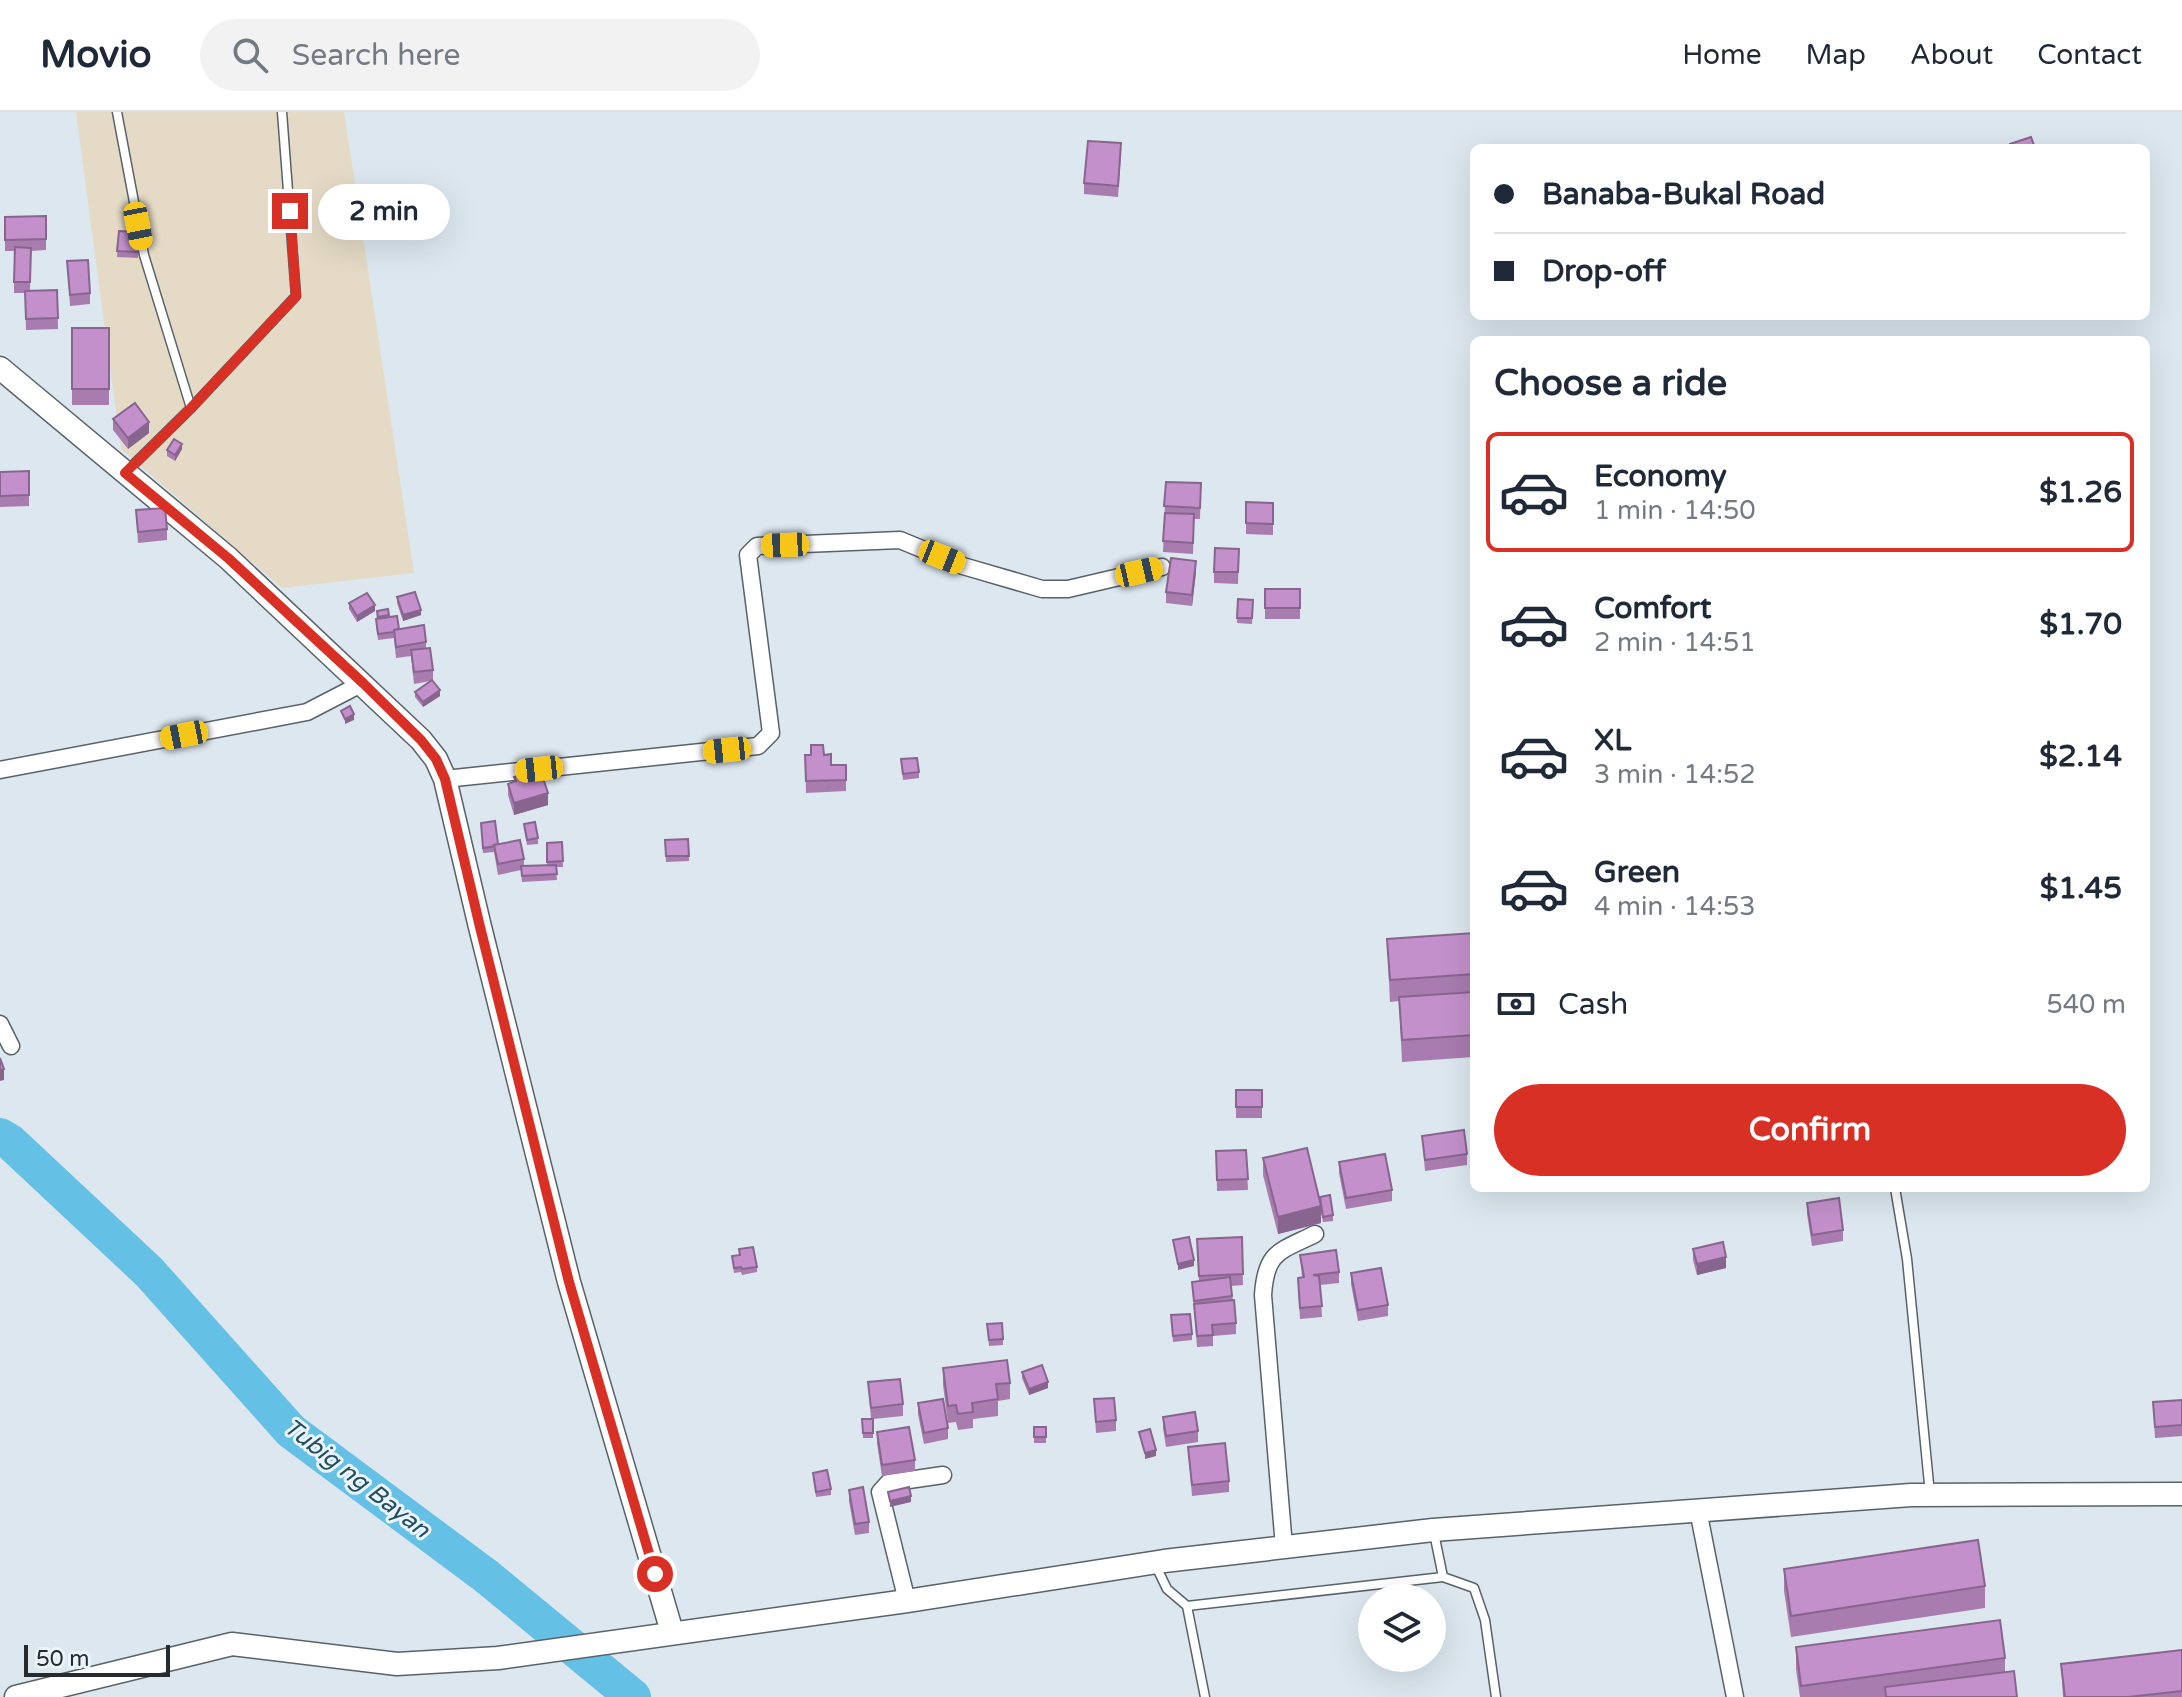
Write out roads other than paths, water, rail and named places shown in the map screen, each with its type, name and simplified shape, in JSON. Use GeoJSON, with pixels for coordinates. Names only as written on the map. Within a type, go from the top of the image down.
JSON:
{"type":"FeatureCollection","features":[{"type":"Feature","properties":{"kind":"main road"},"geometry":{"type":"LineString","coordinates":[[0,368],[228,558],[363,683],[436,759],[445,779],[569,1282],[672,1632]]}},
{"type":"Feature","properties":{"kind":"main road"},"geometry":{"type":"LineString","coordinates":[[16,1697],[232,1644],[397,1664],[498,1658],[1155,1563],[1433,1530],[1931,1495],[2182,1494]]}},
{"type":"Feature","properties":{"kind":"street"},"geometry":{"type":"LineString","coordinates":[[445,779],[758,746],[771,733],[748,555],[757,546],[900,540],[963,566],[1042,589],[1068,589],[1162,567]]}},
{"type":"Feature","properties":{"kind":"street"},"geometry":{"type":"LineString","coordinates":[[0,770],[307,712],[363,683]]}},
{"type":"Feature","properties":{"kind":"street"},"geometry":{"type":"LineString","coordinates":[[0,1024],[11,1046]]}},
{"type":"Feature","properties":{"kind":"street"},"geometry":{"type":"LineString","coordinates":[[1284,1547],[1263,1295],[1264,1272],[1276,1254],[1315,1234]]}},
{"type":"Feature","properties":{"kind":"street"},"geometry":{"type":"LineString","coordinates":[[907,1601],[880,1492],[888,1483],[943,1475]]}},
{"type":"Feature","properties":{"kind":"street"},"geometry":{"type":"LineString","coordinates":[[1698,1510],[1735,1697]]}},
{"type":"Feature","properties":{"kind":"lane"},"geometry":{"type":"LineString","coordinates":[[117,112],[144,255],[191,408]]}},
{"type":"Feature","properties":{"kind":"lane"},"geometry":{"type":"LineString","coordinates":[[125,473],[296,296],[282,112]]}},
{"type":"Feature","properties":{"kind":"lane"},"geometry":{"type":"LineString","coordinates":[[1896,1192],[1907,1259],[1931,1495]]}},
{"type":"Feature","properties":{"kind":"lane"},"geometry":{"type":"LineString","coordinates":[[1433,1530],[1443,1577]]}},
{"type":"Feature","properties":{"kind":"lane"},"geometry":{"type":"LineString","coordinates":[[1155,1563],[1167,1589],[1187,1606],[1205,1697]]}},
{"type":"Feature","properties":{"kind":"lane"},"geometry":{"type":"LineString","coordinates":[[1187,1606],[1443,1577],[1474,1588],[1485,1620],[1496,1697]]}},
{"type":"Feature","properties":{"kind":"waterway","name":"Tubig ng Bayan"},"geometry":{"type":"LineString","coordinates":[[0,1136],[149,1272],[291,1431],[486,1576],[633,1697]]}}]}
